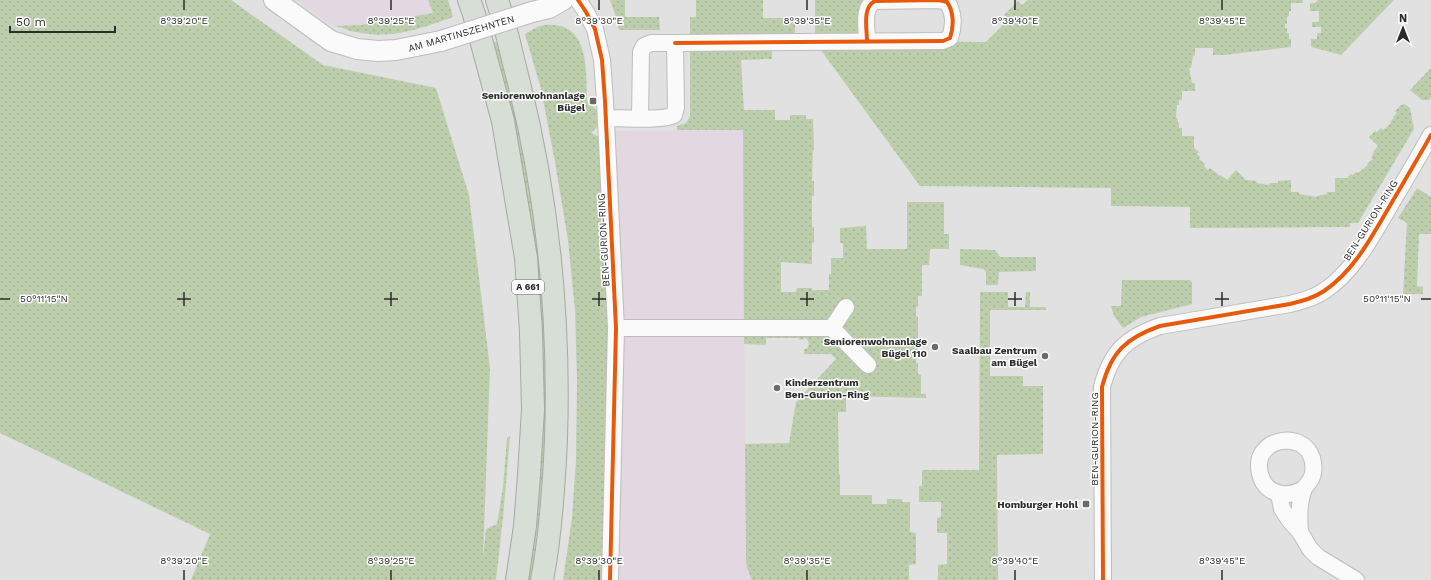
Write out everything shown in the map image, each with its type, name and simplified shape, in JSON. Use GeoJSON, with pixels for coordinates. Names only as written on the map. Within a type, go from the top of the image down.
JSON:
{"type":"FeatureCollection","features":[{"type":"Feature","properties":{"kind":"highway","name":"A 661"},"geometry":{"type":"LineString","coordinates":[[469,0],[502,121],[526,258],[531,332],[533,409],[530,475],[525,526],[517,580]]}},
{"type":"Feature","properties":{"kind":"highway","name":"A 661"},"geometry":{"type":"LineString","coordinates":[[497,0],[527,118],[542,197],[554,298],[557,407],[554,475],[542,580]]}},
{"type":"Feature","properties":{"kind":"street","name":"AM MARTINSZEHNTEN"},"geometry":{"type":"LineString","coordinates":[[274,0],[331,41],[357,49],[378,51],[396,50],[441,41],[549,8],[563,0]]}},
{"type":"Feature","properties":{"kind":"street","name":"BEN-GURION-RING"},"geometry":{"type":"LineString","coordinates":[[578,0],[586,12],[594,29],[600,50],[606,118],[616,328],[610,580]]}},
{"type":"Feature","properties":{"kind":"street"},"geometry":{"type":"LineString","coordinates":[[640,118],[641,52],[644,46],[651,43],[867,42],[943,41],[950,38],[953,31],[952,9],[947,2],[939,0],[875,0],[870,3],[867,10],[867,42]]}},
{"type":"Feature","properties":{"kind":"street"},"geometry":{"type":"LineString","coordinates":[[606,118],[669,118],[674,115],[676,108],[675,43]]}},
{"type":"Feature","properties":{"kind":"street","name":"BEN-GURION-RING"},"geometry":{"type":"LineString","coordinates":[[1103,580],[1102,387],[1106,372],[1114,357],[1127,343],[1142,333],[1160,326],[1290,304],[1309,300],[1324,292],[1337,281],[1360,254],[1379,225],[1431,135]]}},
{"type":"Feature","properties":{"kind":"street"},"geometry":{"type":"LineString","coordinates":[[832,328],[846,307]]}},
{"type":"Feature","properties":{"kind":"street"},"geometry":{"type":"LineString","coordinates":[[616,328],[832,328],[868,365]]}},
{"type":"Feature","properties":{"kind":"street"},"geometry":{"type":"LineString","coordinates":[[1300,532],[1300,512],[1304,489],[1312,478],[1314,468],[1312,458],[1307,449],[1301,444],[1287,440],[1278,441],[1269,446],[1262,454],[1259,464],[1260,475],[1264,483],[1272,491],[1279,494],[1286,495],[1304,489]]}},
{"type":"Feature","properties":{"kind":"street"},"geometry":{"type":"LineString","coordinates":[[1279,494],[1282,509],[1318,558],[1356,580]]}},
{"type":"Feature","properties":{"kind":"shaded area"},"geometry":{"type":"Polygon","coordinates":[[[295,0],[428,0],[434,13],[360,25],[333,26],[295,0]]]}},
{"type":"Feature","properties":{"kind":"shaded area"},"geometry":{"type":"Polygon","coordinates":[[[743,130],[746,559],[747,568],[752,580],[610,580],[606,131],[743,130]]]}},
{"type":"Feature","properties":{"kind":"green space"},"geometry":{"type":"Polygon","coordinates":[[[0,0],[231,0],[323,65],[436,88],[469,195],[490,368],[483,558],[486,529],[497,524],[503,487],[507,438],[510,436],[496,580],[191,580],[210,534],[0,433],[0,0]]]}},
{"type":"Feature","properties":{"kind":"green space"},"geometry":{"type":"Polygon","coordinates":[[[428,0],[448,0],[453,17],[396,34],[367,34],[336,26],[360,25],[433,13],[428,0]]]}},
{"type":"Feature","properties":{"kind":"green space"},"geometry":{"type":"Polygon","coordinates":[[[610,0],[625,0],[625,17],[659,17],[660,30],[619,30],[610,0]]]}},
{"type":"Feature","properties":{"kind":"green space"},"geometry":{"type":"Polygon","coordinates":[[[696,0],[763,0],[763,18],[795,18],[795,42],[772,42],[772,59],[741,60],[744,110],[775,110],[775,120],[790,120],[790,115],[806,115],[806,119],[813,119],[814,150],[812,181],[814,181],[814,196],[812,196],[812,227],[814,227],[814,243],[812,243],[812,264],[781,262],[781,292],[796,292],[797,288],[829,290],[831,258],[843,258],[843,243],[840,243],[840,228],[866,226],[867,249],[907,249],[907,202],[944,202],[944,234],[949,234],[949,249],[930,249],[929,265],[922,265],[922,296],[918,296],[918,307],[916,307],[916,316],[918,317],[918,338],[916,338],[916,347],[918,348],[918,359],[916,359],[916,363],[918,363],[918,374],[921,375],[921,394],[926,394],[926,398],[846,396],[846,412],[838,412],[840,495],[872,495],[872,504],[887,504],[887,499],[902,499],[902,502],[910,502],[910,532],[916,533],[916,564],[909,565],[909,580],[752,580],[747,568],[745,444],[789,443],[796,402],[836,359],[831,354],[804,354],[804,349],[807,349],[809,344],[805,338],[800,340],[799,338],[766,338],[766,345],[744,344],[743,130],[677,130],[677,126],[686,123],[690,116],[690,17],[696,17],[696,0]]]}},
{"type":"Feature","properties":{"kind":"green space"},"geometry":{"type":"Polygon","coordinates":[[[815,0],[875,0],[867,41],[986,42],[1008,20],[1004,15],[1018,1],[1022,5],[1028,0],[1303,0],[1303,3],[1291,3],[1291,11],[1289,11],[1289,16],[1287,17],[1287,24],[1285,24],[1287,33],[1289,33],[1289,39],[1291,39],[1291,47],[1224,55],[1213,55],[1213,48],[1195,48],[1195,55],[1193,56],[1191,68],[1189,68],[1192,83],[1195,83],[1195,91],[1182,91],[1182,100],[1179,100],[1179,105],[1177,105],[1176,118],[1179,123],[1179,128],[1182,128],[1182,136],[1194,136],[1194,148],[1199,152],[1197,154],[1200,157],[1199,159],[1205,164],[1204,166],[1208,170],[1210,168],[1227,180],[1236,170],[1246,180],[1256,181],[1257,183],[1269,185],[1270,183],[1278,183],[1278,181],[1291,180],[1291,192],[1299,192],[1299,194],[1317,197],[1327,194],[1327,192],[1335,192],[1335,178],[1347,178],[1351,174],[1353,175],[1356,172],[1358,173],[1368,165],[1367,164],[1373,159],[1371,157],[1374,153],[1373,152],[1378,146],[1369,137],[1375,131],[1377,132],[1381,128],[1383,130],[1391,123],[1390,122],[1394,118],[1393,117],[1397,113],[1395,111],[1401,105],[1405,104],[1410,108],[1414,129],[1358,223],[1350,223],[1350,227],[1190,228],[1190,207],[1111,206],[1111,188],[920,186],[815,42],[815,0]]]}},
{"type":"Feature","properties":{"kind":"green space"},"geometry":{"type":"Polygon","coordinates":[[[1318,0],[1394,0],[1341,55],[1311,47],[1311,39],[1317,39],[1317,33],[1321,33],[1321,27],[1312,27],[1312,22],[1319,22],[1319,11],[1310,11],[1310,3],[1315,3],[1318,0]]]}},
{"type":"Feature","properties":{"kind":"green space"},"geometry":{"type":"Polygon","coordinates":[[[545,25],[560,26],[570,31],[578,39],[585,62],[587,101],[606,118],[591,133],[607,141],[610,580],[563,580],[572,518],[576,460],[577,380],[575,310],[568,240],[555,162],[541,89],[525,34],[537,27],[545,25]]]}},
{"type":"Feature","properties":{"kind":"green space"},"geometry":{"type":"Polygon","coordinates":[[[497,42],[523,152],[534,219],[544,322],[545,426],[538,529],[531,580],[527,580],[541,439],[492,43],[497,42]]]}},
{"type":"Feature","properties":{"kind":"green space"},"geometry":{"type":"Polygon","coordinates":[[[1431,68],[1431,97],[1429,100],[1422,100],[1410,90],[1431,68]]]}},
{"type":"Feature","properties":{"kind":"green space"},"geometry":{"type":"Polygon","coordinates":[[[1417,188],[1431,197],[1431,234],[1419,234],[1417,286],[1423,287],[1423,294],[1403,294],[1407,223],[1398,218],[1417,188]]]}},
{"type":"Feature","properties":{"kind":"green space"},"geometry":{"type":"Polygon","coordinates":[[[960,249],[995,250],[1000,257],[1036,257],[1036,271],[999,272],[998,285],[986,285],[986,272],[983,269],[960,265],[960,249]]]}},
{"type":"Feature","properties":{"kind":"green space"},"geometry":{"type":"Polygon","coordinates":[[[1122,280],[1190,280],[1192,282],[1192,304],[1141,317],[1123,328],[1114,316],[1111,306],[1121,306],[1122,280]]]}},
{"type":"Feature","properties":{"kind":"green space"},"geometry":{"type":"Polygon","coordinates":[[[980,292],[1008,292],[1008,307],[1025,307],[1026,292],[1030,292],[1030,307],[1046,307],[1046,310],[990,310],[990,376],[1023,376],[1023,386],[1043,386],[1043,454],[997,455],[998,580],[938,580],[938,565],[947,564],[947,533],[937,533],[937,518],[941,517],[941,502],[919,502],[919,486],[922,486],[922,470],[979,470],[980,292]]]}},
{"type":"Feature","properties":{"kind":"cycle path"},"geometry":{"type":"LineString","coordinates":[[578,0],[595,29],[602,60],[605,101],[616,328],[610,580]]}},
{"type":"Feature","properties":{"kind":"cycle path"},"geometry":{"type":"LineString","coordinates":[[675,43],[776,43],[843,42],[876,42],[943,41],[950,38],[953,19],[951,10],[947,2],[939,0],[875,1],[868,8],[866,18],[866,24],[867,36],[867,42]]}},
{"type":"Feature","properties":{"kind":"cycle path"},"geometry":{"type":"LineString","coordinates":[[1103,580],[1102,387],[1110,364],[1115,355],[1129,341],[1160,326],[1290,304],[1312,297],[1324,291],[1344,274],[1360,254],[1431,135]]}},
{"type":"Feature","properties":{"kind":"place","name":"Seniorenwohnanlage Bügel"},"geometry":{"type":"Point","coordinates":[593,101]}},
{"type":"Feature","properties":{"kind":"place","name":"Seniorenwohnanlage Bügel 110"},"geometry":{"type":"Point","coordinates":[935,347]}},
{"type":"Feature","properties":{"kind":"place","name":"Saalbau Zentrum am Bügel"},"geometry":{"type":"Point","coordinates":[1045,356]}},
{"type":"Feature","properties":{"kind":"place","name":"Kinderzentrum Ben-Gurion-Ring"},"geometry":{"type":"Point","coordinates":[777,388]}},
{"type":"Feature","properties":{"kind":"place","name":"Homburger Hohl"},"geometry":{"type":"Point","coordinates":[1086,504]}}]}
